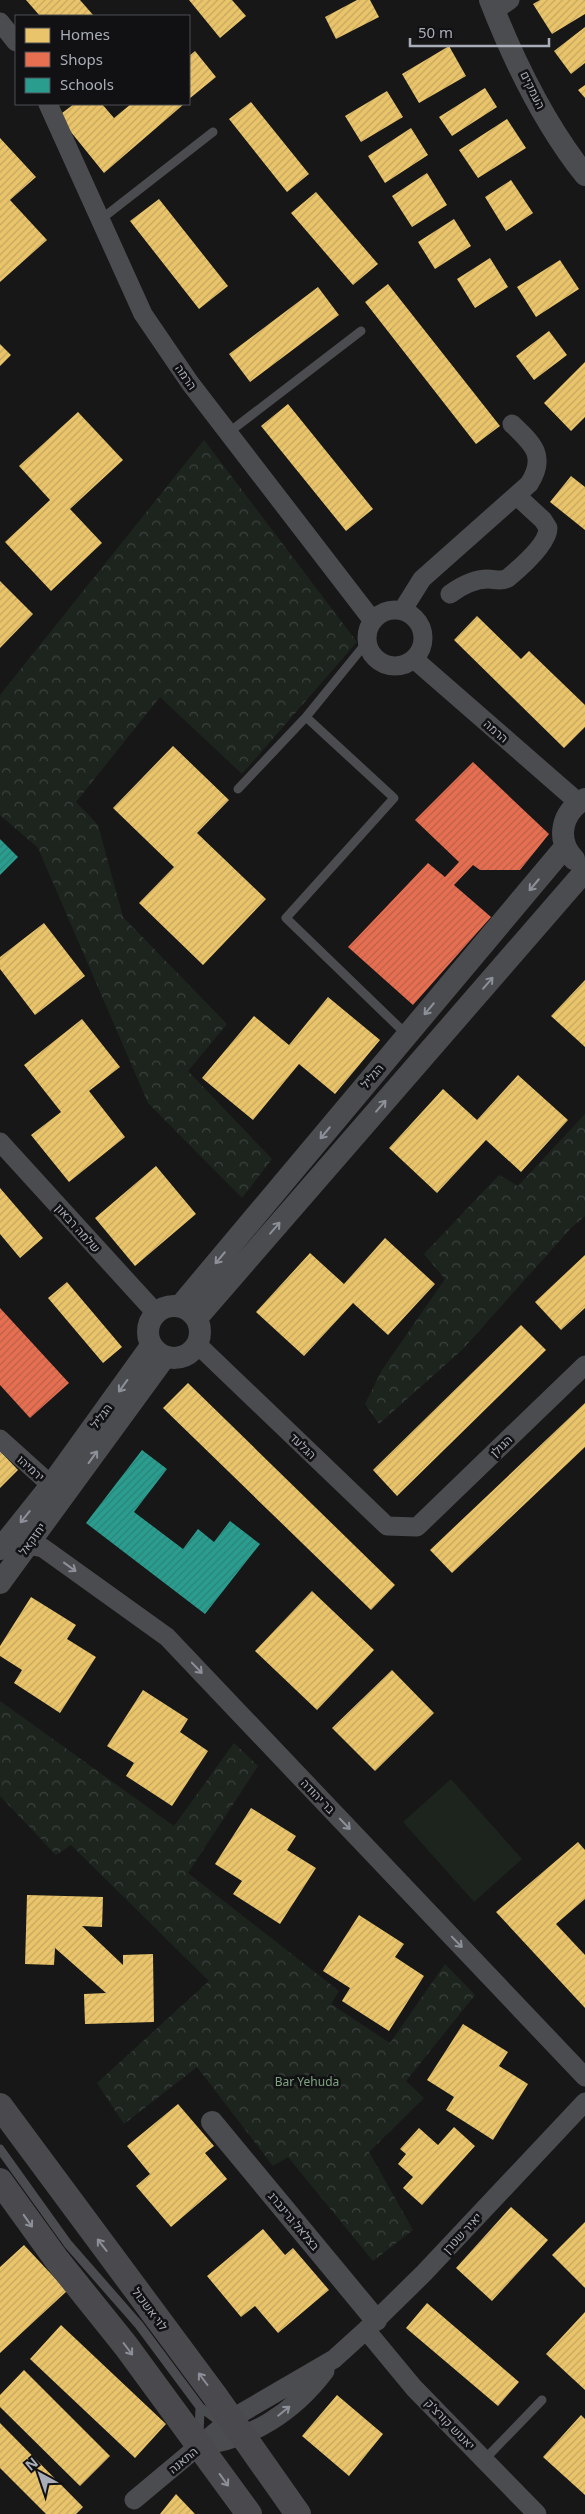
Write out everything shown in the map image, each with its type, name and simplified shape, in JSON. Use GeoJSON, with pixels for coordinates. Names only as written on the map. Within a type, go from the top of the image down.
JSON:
{"type":"FeatureCollection","features":[{"type":"Feature","properties":{"kind":"main road","name":"לוי אשכול"},"geometry":{"type":"LineString","coordinates":[[0,2106],[293,2509]]}},
{"type":"Feature","properties":{"kind":"main road"},"geometry":{"type":"LineString","coordinates":[[0,2181],[57,2260],[126,2346],[249,2514]]}},
{"type":"Feature","properties":{"kind":"street","name":"העמקים"},"geometry":{"type":"LineString","coordinates":[[498,4],[543,112],[570,156],[585,175]]}},
{"type":"Feature","properties":{"kind":"street"},"geometry":{"type":"LineString","coordinates":[[0,22],[15,41]]}},
{"type":"Feature","properties":{"kind":"street","name":"הרמה"},"geometry":{"type":"LineString","coordinates":[[48,105],[143,314],[190,383],[372,621]]}},
{"type":"Feature","properties":{"kind":"street"},"geometry":{"type":"LineString","coordinates":[[402,611],[422,579],[517,496],[538,471],[538,460],[528,441],[512,424]]}},
{"type":"Feature","properties":{"kind":"street"},"geometry":{"type":"LineString","coordinates":[[450,594],[465,584],[486,579],[503,581],[533,554],[546,537],[548,528],[543,520],[517,496]]}},
{"type":"Feature","properties":{"kind":"street"},"geometry":{"type":"LineString","coordinates":[[392,610],[402,611],[411,615],[420,625],[422,645],[414,659],[401,666],[387,666],[376,659],[367,642],[368,630],[372,621],[384,613],[392,610]]}},
{"type":"Feature","properties":{"kind":"street","name":"הרמה"},"geometry":{"type":"LineString","coordinates":[[414,659],[581,800]]}},
{"type":"Feature","properties":{"kind":"street"},"geometry":{"type":"LineString","coordinates":[[581,800],[565,818],[562,831],[565,847],[572,858],[585,866]]}},
{"type":"Feature","properties":{"kind":"street","name":"הגליל"},"geometry":{"type":"LineString","coordinates":[[188,1312],[407,1035],[565,847]]}},
{"type":"Feature","properties":{"kind":"street"},"geometry":{"type":"LineString","coordinates":[[188,1312],[585,871]]}},
{"type":"Feature","properties":{"kind":"street","name":"שלמה רבאון"},"geometry":{"type":"LineString","coordinates":[[0,1142],[156,1313]]}},
{"type":"Feature","properties":{"kind":"street"},"geometry":{"type":"LineString","coordinates":[[163,1308],[188,1312],[201,1331],[198,1344],[187,1355],[173,1359],[158,1352],[148,1329],[156,1313],[163,1308]]}},
{"type":"Feature","properties":{"kind":"street","name":"הגלעד"},"geometry":{"type":"LineString","coordinates":[[198,1344],[387,1526],[417,1527]]}},
{"type":"Feature","properties":{"kind":"street","name":"הגליל"},"geometry":{"type":"LineString","coordinates":[[57,1491],[158,1352]]}},
{"type":"Feature","properties":{"kind":"street","name":"הגולן"},"geometry":{"type":"LineString","coordinates":[[417,1527],[585,1365]]}},
{"type":"Feature","properties":{"kind":"street","name":"ירמיהו"},"geometry":{"type":"LineString","coordinates":[[0,1439],[57,1491]]}},
{"type":"Feature","properties":{"kind":"street","name":"יחזקאל"},"geometry":{"type":"LineString","coordinates":[[0,1583],[28,1545],[57,1491]]}},
{"type":"Feature","properties":{"kind":"street","name":"יחזקאל"},"geometry":{"type":"LineString","coordinates":[[0,1549],[57,1491]]}},
{"type":"Feature","properties":{"kind":"street","name":"בר יהודה"},"geometry":{"type":"LineString","coordinates":[[28,1545],[43,1548],[167,1637],[585,2077]]}},
{"type":"Feature","properties":{"kind":"street","name":"יאיר שטרן"},"geometry":{"type":"LineString","coordinates":[[199,2446],[221,2444],[233,2427],[269,2423],[300,2398],[334,2359],[372,2325],[585,2102]]}},
{"type":"Feature","properties":{"kind":"street","name":"בצלאל גרינברג"},"geometry":{"type":"LineString","coordinates":[[212,2122],[372,2325]]}},
{"type":"Feature","properties":{"kind":"street","name":"יאנוש קורצ'ק"},"geometry":{"type":"LineString","coordinates":[[372,2325],[414,2388],[538,2514]]}},
{"type":"Feature","properties":{"kind":"street","name":"התאנה"},"geometry":{"type":"LineString","coordinates":[[134,2500],[199,2446]]}},
{"type":"Feature","properties":{"kind":"lane"},"geometry":{"type":"LineString","coordinates":[[100,220],[212,132]]}},
{"type":"Feature","properties":{"kind":"lane"},"geometry":{"type":"LineString","coordinates":[[228,433],[361,330]]}},
{"type":"Feature","properties":{"kind":"lane"},"geometry":{"type":"LineString","coordinates":[[238,789],[306,717],[367,642]]}},
{"type":"Feature","properties":{"kind":"lane"},"geometry":{"type":"LineString","coordinates":[[306,717],[394,798],[286,918],[407,1035]]}},
{"type":"Feature","properties":{"kind":"lane"},"geometry":{"type":"LineString","coordinates":[[0,2149],[68,2244],[139,2325],[200,2407],[233,2427]]}},
{"type":"Feature","properties":{"kind":"lane"},"geometry":{"type":"LineString","coordinates":[[484,2460],[542,2400]]}},
{"type":"Feature","properties":{"kind":"lane"},"geometry":{"type":"LineString","coordinates":[[199,2446],[200,2407]]}},
{"type":"Feature","properties":{"kind":"green space"},"geometry":{"type":"Polygon","coordinates":[[[204,440],[357,642],[242,774],[160,697],[76,802],[98,825],[123,917],[227,1024],[188,1071],[272,1159],[242,1198],[148,1103],[38,848],[0,815],[0,695],[204,440]]]}},
{"type":"Feature","properties":{"kind":"green space"},"geometry":{"type":"Polygon","coordinates":[[[585,1114],[585,1216],[571,1228],[463,1349],[379,1424],[365,1404],[382,1370],[445,1279],[424,1254],[499,1175],[518,1186],[585,1114]]]}},
{"type":"Feature","properties":{"kind":"green space","name":"Bar Yehuda"},"geometry":{"type":"Polygon","coordinates":[[[0,1701],[174,1826],[234,1743],[258,1766],[188,1873],[339,1991],[331,2004],[390,2043],[445,1964],[475,1995],[406,2081],[424,2098],[369,2152],[413,2230],[373,2261],[288,2157],[273,2166],[197,2067],[124,2124],[97,2083],[209,1981],[71,1845],[56,1855],[0,1796],[0,1701]]]}},
{"type":"Feature","properties":{"kind":"green space"},"geometry":{"type":"Polygon","coordinates":[[[451,1779],[522,1859],[474,1902],[403,1822],[451,1779]]]}},
{"type":"Feature","properties":{"kind":"building: Homes"},"geometry":{"type":"Polygon","coordinates":[[[26,0],[80,0],[93,15],[39,15],[26,0]]]}},
{"type":"Feature","properties":{"kind":"building: Homes"},"geometry":{"type":"Polygon","coordinates":[[[189,0],[232,0],[246,16],[220,38],[189,0]]]}},
{"type":"Feature","properties":{"kind":"building: Homes"},"geometry":{"type":"Polygon","coordinates":[[[357,0],[370,0],[379,17],[336,39],[325,17],[357,0]]]}},
{"type":"Feature","properties":{"kind":"building: Homes"},"geometry":{"type":"Polygon","coordinates":[[[540,0],[585,0],[585,14],[552,34],[533,4],[540,0]]]}},
{"type":"Feature","properties":{"kind":"building: Homes"},"geometry":{"type":"Polygon","coordinates":[[[585,27],[585,63],[571,74],[554,51],[585,27]]]}},
{"type":"Feature","properties":{"kind":"building: Homes"},"geometry":{"type":"Polygon","coordinates":[[[449,46],[466,76],[419,103],[402,74],[449,46]]]}},
{"type":"Feature","properties":{"kind":"building: Homes"},"geometry":{"type":"Polygon","coordinates":[[[195,51],[216,77],[190,98],[190,55],[195,51]]]}},
{"type":"Feature","properties":{"kind":"building: Homes"},"geometry":{"type":"Polygon","coordinates":[[[585,85],[585,98],[578,90],[585,85]]]}},
{"type":"Feature","properties":{"kind":"building: Homes"},"geometry":{"type":"Polygon","coordinates":[[[485,88],[497,107],[452,136],[439,117],[485,88]]]}},
{"type":"Feature","properties":{"kind":"building: Homes"},"geometry":{"type":"Polygon","coordinates":[[[387,91],[403,117],[361,142],[345,116],[387,91]]]}},
{"type":"Feature","properties":{"kind":"building: Homes"},"geometry":{"type":"Polygon","coordinates":[[[251,102],[309,174],[287,192],[229,119],[251,102]]]}},
{"type":"Feature","properties":{"kind":"building: Homes"},"geometry":{"type":"Polygon","coordinates":[[[73,105],[103,105],[114,118],[130,105],[183,105],[104,173],[58,116],[73,105]]]}},
{"type":"Feature","properties":{"kind":"building: Homes"},"geometry":{"type":"Polygon","coordinates":[[[507,119],[526,148],[478,178],[459,150],[507,119]]]}},
{"type":"Feature","properties":{"kind":"building: Homes"},"geometry":{"type":"Polygon","coordinates":[[[411,128],[428,155],[385,183],[368,156],[411,128]]]}},
{"type":"Feature","properties":{"kind":"building: Homes"},"geometry":{"type":"Polygon","coordinates":[[[0,138],[36,177],[10,200],[47,240],[0,282],[0,138]]]}},
{"type":"Feature","properties":{"kind":"building: Homes"},"geometry":{"type":"Polygon","coordinates":[[[427,173],[447,205],[412,227],[392,196],[427,173]]]}},
{"type":"Feature","properties":{"kind":"building: Homes"},"geometry":{"type":"Polygon","coordinates":[[[511,180],[533,213],[506,231],[485,197],[511,180]]]}},
{"type":"Feature","properties":{"kind":"building: Homes"},"geometry":{"type":"Polygon","coordinates":[[[316,192],[378,264],[353,285],[291,213],[316,192]]]}},
{"type":"Feature","properties":{"kind":"building: Homes"},"geometry":{"type":"Polygon","coordinates":[[[159,199],[228,286],[199,309],[130,221],[159,199]]]}},
{"type":"Feature","properties":{"kind":"building: Homes"},"geometry":{"type":"Polygon","coordinates":[[[454,219],[471,246],[435,269],[418,242],[454,219]]]}},
{"type":"Feature","properties":{"kind":"building: Homes"},"geometry":{"type":"Polygon","coordinates":[[[490,258],[508,287],[475,308],[457,279],[490,258]]]}},
{"type":"Feature","properties":{"kind":"building: Homes"},"geometry":{"type":"Polygon","coordinates":[[[560,260],[579,289],[536,317],[517,287],[560,260]]]}},
{"type":"Feature","properties":{"kind":"building: Homes"},"geometry":{"type":"Polygon","coordinates":[[[388,284],[500,426],[476,444],[365,302],[388,284]]]}},
{"type":"Feature","properties":{"kind":"building: Homes"},"geometry":{"type":"Polygon","coordinates":[[[318,287],[339,315],[250,382],[229,354],[318,287]]]}},
{"type":"Feature","properties":{"kind":"building: Homes"},"geometry":{"type":"Polygon","coordinates":[[[549,331],[567,355],[534,380],[516,356],[549,331]]]}},
{"type":"Feature","properties":{"kind":"building: Homes"},"geometry":{"type":"Polygon","coordinates":[[[0,344],[11,355],[0,366],[0,344]]]}},
{"type":"Feature","properties":{"kind":"building: Homes"},"geometry":{"type":"Polygon","coordinates":[[[585,362],[585,417],[571,431],[544,403],[585,362]]]}},
{"type":"Feature","properties":{"kind":"building: Homes"},"geometry":{"type":"Polygon","coordinates":[[[288,404],[373,509],[346,531],[261,426],[288,404]]]}},
{"type":"Feature","properties":{"kind":"building: Homes"},"geometry":{"type":"Polygon","coordinates":[[[78,412],[123,460],[70,509],[102,543],[51,591],[5,542],[50,500],[19,466],[78,412]]]}},
{"type":"Feature","properties":{"kind":"building: Homes"},"geometry":{"type":"Polygon","coordinates":[[[571,476],[585,487],[585,530],[550,502],[571,476]]]}},
{"type":"Feature","properties":{"kind":"building: Homes"},"geometry":{"type":"Polygon","coordinates":[[[0,581],[33,614],[0,648],[0,581]]]}},
{"type":"Feature","properties":{"kind":"building: Homes"},"geometry":{"type":"Polygon","coordinates":[[[477,616],[521,659],[529,651],[585,705],[585,727],[564,748],[454,640],[477,616]]]}},
{"type":"Feature","properties":{"kind":"building: Homes"},"geometry":{"type":"Polygon","coordinates":[[[173,746],[229,800],[197,833],[266,899],[203,965],[139,903],[174,867],[113,808],[173,746]]]}},
{"type":"Feature","properties":{"kind":"building: Homes"},"geometry":{"type":"Polygon","coordinates":[[[44,923],[85,976],[35,1015],[0,969],[0,957],[44,923]]]}},
{"type":"Feature","properties":{"kind":"building: Homes"},"geometry":{"type":"Polygon","coordinates":[[[585,980],[585,1047],[551,1016],[585,980]]]}},
{"type":"Feature","properties":{"kind":"building: Homes"},"geometry":{"type":"Polygon","coordinates":[[[328,997],[380,1040],[335,1094],[299,1064],[253,1120],[202,1078],[254,1016],[289,1045],[328,997]]]}},
{"type":"Feature","properties":{"kind":"building: Homes"},"geometry":{"type":"Polygon","coordinates":[[[82,1019],[120,1067],[89,1091],[125,1137],[69,1182],[31,1135],[61,1112],[24,1065],[82,1019]]]}},
{"type":"Feature","properties":{"kind":"building: Homes"},"geometry":{"type":"Polygon","coordinates":[[[518,1075],[568,1120],[521,1172],[486,1140],[437,1193],[389,1148],[443,1089],[477,1120],[518,1075]]]}},
{"type":"Feature","properties":{"kind":"building: Homes"},"geometry":{"type":"Polygon","coordinates":[[[156,1166],[196,1214],[135,1266],[95,1218],[156,1166]]]}},
{"type":"Feature","properties":{"kind":"building: Homes"},"geometry":{"type":"Polygon","coordinates":[[[0,1188],[43,1238],[20,1258],[0,1234],[0,1188]]]}},
{"type":"Feature","properties":{"kind":"building: Homes"},"geometry":{"type":"Polygon","coordinates":[[[385,1238],[435,1284],[388,1335],[353,1303],[304,1356],[256,1312],[310,1253],[344,1284],[385,1238]]]}},
{"type":"Feature","properties":{"kind":"building: Homes"},"geometry":{"type":"Polygon","coordinates":[[[585,1255],[585,1308],[561,1330],[535,1302],[585,1255]]]}},
{"type":"Feature","properties":{"kind":"building: Homes"},"geometry":{"type":"Polygon","coordinates":[[[67,1282],[122,1347],[103,1363],[48,1298],[67,1282]]]}},
{"type":"Feature","properties":{"kind":"building: Homes"},"geometry":{"type":"Polygon","coordinates":[[[521,1325],[546,1350],[397,1496],[373,1470],[521,1325]]]}},
{"type":"Feature","properties":{"kind":"building: Homes"},"geometry":{"type":"Polygon","coordinates":[[[188,1383],[395,1585],[371,1610],[163,1408],[188,1383]]]}},
{"type":"Feature","properties":{"kind":"building: Homes"},"geometry":{"type":"Polygon","coordinates":[[[585,1403],[585,1447],[452,1573],[430,1550],[585,1403]]]}},
{"type":"Feature","properties":{"kind":"building: Homes"},"geometry":{"type":"Polygon","coordinates":[[[0,1451],[18,1470],[0,1488],[0,1451]]]}},
{"type":"Feature","properties":{"kind":"building: Homes"},"geometry":{"type":"Polygon","coordinates":[[[312,1591],[374,1650],[317,1710],[255,1651],[312,1591]]]}},
{"type":"Feature","properties":{"kind":"building: Homes"},"geometry":{"type":"Polygon","coordinates":[[[31,1597],[76,1625],[67,1639],[96,1657],[60,1713],[14,1683],[22,1670],[0,1656],[0,1646],[31,1597]]]}},
{"type":"Feature","properties":{"kind":"building: Homes"},"geometry":{"type":"Polygon","coordinates":[[[392,1670],[434,1713],[375,1771],[332,1728],[392,1670]]]}},
{"type":"Feature","properties":{"kind":"building: Homes"},"geometry":{"type":"Polygon","coordinates":[[[143,1690],[188,1719],[180,1732],[208,1751],[172,1806],[126,1776],[134,1763],[107,1746],[143,1690]]]}},
{"type":"Feature","properties":{"kind":"building: Homes"},"geometry":{"type":"Polygon","coordinates":[[[251,1808],[296,1836],[287,1850],[316,1868],[280,1924],[233,1894],[242,1881],[215,1864],[251,1808]]]}},
{"type":"Feature","properties":{"kind":"building: Homes"},"geometry":{"type":"Polygon","coordinates":[[[578,1842],[585,1850],[585,1899],[556,1924],[585,1955],[585,2008],[496,1912],[578,1842]]]}},
{"type":"Feature","properties":{"kind":"building: Homes"},"geometry":{"type":"Polygon","coordinates":[[[27,1895],[103,1897],[102,1927],[82,1926],[123,1965],[123,1955],[153,1954],[154,2022],[85,2024],[84,1994],[106,1993],[55,1948],[54,1965],[25,1964],[27,1895]]]}},
{"type":"Feature","properties":{"kind":"building: Homes"},"geometry":{"type":"Polygon","coordinates":[[[359,1915],[404,1944],[395,1957],[424,1976],[389,2031],[342,2001],[350,1988],[323,1971],[359,1915]]]}},
{"type":"Feature","properties":{"kind":"building: Homes"},"geometry":{"type":"Polygon","coordinates":[[[463,2024],[508,2052],[499,2066],[528,2084],[493,2140],[446,2110],[454,2097],[427,2080],[463,2024]]]}},
{"type":"Feature","properties":{"kind":"building: Homes"},"geometry":{"type":"Polygon","coordinates":[[[178,2104],[214,2146],[205,2153],[227,2179],[171,2227],[136,2186],[150,2174],[127,2146],[178,2104]]]}},
{"type":"Feature","properties":{"kind":"building: Homes"},"geometry":{"type":"Polygon","coordinates":[[[454,2127],[475,2146],[422,2205],[403,2188],[413,2177],[398,2164],[406,2154],[400,2149],[419,2128],[438,2145],[454,2127]]]}},
{"type":"Feature","properties":{"kind":"building: Homes"},"geometry":{"type":"Polygon","coordinates":[[[511,2207],[548,2240],[492,2301],[456,2268],[511,2207]]]}},
{"type":"Feature","properties":{"kind":"building: Homes"},"geometry":{"type":"Polygon","coordinates":[[[585,2222],[585,2288],[552,2255],[585,2222]]]}},
{"type":"Feature","properties":{"kind":"building: Homes"},"geometry":{"type":"Polygon","coordinates":[[[263,2229],[285,2255],[293,2248],[329,2290],[278,2333],[255,2306],[241,2317],[207,2276],[263,2229]]]}},
{"type":"Feature","properties":{"kind":"building: Homes"},"geometry":{"type":"Polygon","coordinates":[[[24,2245],[67,2291],[0,2353],[0,2267],[24,2245]]]}},
{"type":"Feature","properties":{"kind":"building: Homes"},"geometry":{"type":"Polygon","coordinates":[[[427,2303],[519,2382],[498,2406],[406,2328],[427,2303]]]}},
{"type":"Feature","properties":{"kind":"building: Homes"},"geometry":{"type":"Polygon","coordinates":[[[585,2312],[585,2390],[546,2354],[585,2312]]]}},
{"type":"Feature","properties":{"kind":"building: Homes"},"geometry":{"type":"Polygon","coordinates":[[[61,2325],[166,2424],[135,2458],[30,2359],[61,2325]]]}},
{"type":"Feature","properties":{"kind":"building: Homes"},"geometry":{"type":"Polygon","coordinates":[[[24,2370],[110,2456],[80,2486],[0,2407],[0,2395],[24,2370]]]}},
{"type":"Feature","properties":{"kind":"building: Homes"},"geometry":{"type":"Polygon","coordinates":[[[337,2395],[383,2434],[349,2476],[302,2436],[337,2395]]]}},
{"type":"Feature","properties":{"kind":"building: Homes"},"geometry":{"type":"Polygon","coordinates":[[[581,2415],[585,2419],[585,2495],[543,2457],[581,2415]]]}},
{"type":"Feature","properties":{"kind":"building: Homes"},"geometry":{"type":"Polygon","coordinates":[[[0,2423],[83,2507],[76,2514],[46,2514],[0,2468],[0,2423]]]}},
{"type":"Feature","properties":{"kind":"building: Homes"},"geometry":{"type":"Polygon","coordinates":[[[176,2494],[195,2514],[160,2514],[176,2494]]]}},
{"type":"Feature","properties":{"kind":"building: Shops"},"geometry":{"type":"Polygon","coordinates":[[[473,762],[549,834],[520,870],[480,870],[473,865],[454,885],[491,917],[413,1005],[348,947],[428,863],[445,877],[459,862],[415,820],[473,762]]]}},
{"type":"Feature","properties":{"kind":"building: Shops"},"geometry":{"type":"Polygon","coordinates":[[[0,1308],[69,1383],[30,1418],[0,1385],[0,1308]]]}},
{"type":"Feature","properties":{"kind":"building: Schools"},"geometry":{"type":"Polygon","coordinates":[[[0,839],[18,857],[0,875],[0,839]]]}},
{"type":"Feature","properties":{"kind":"building: Schools"},"geometry":{"type":"Polygon","coordinates":[[[142,1450],[167,1469],[134,1512],[183,1549],[198,1529],[214,1542],[230,1521],[260,1544],[205,1614],[86,1523],[142,1450]]]}}]}
